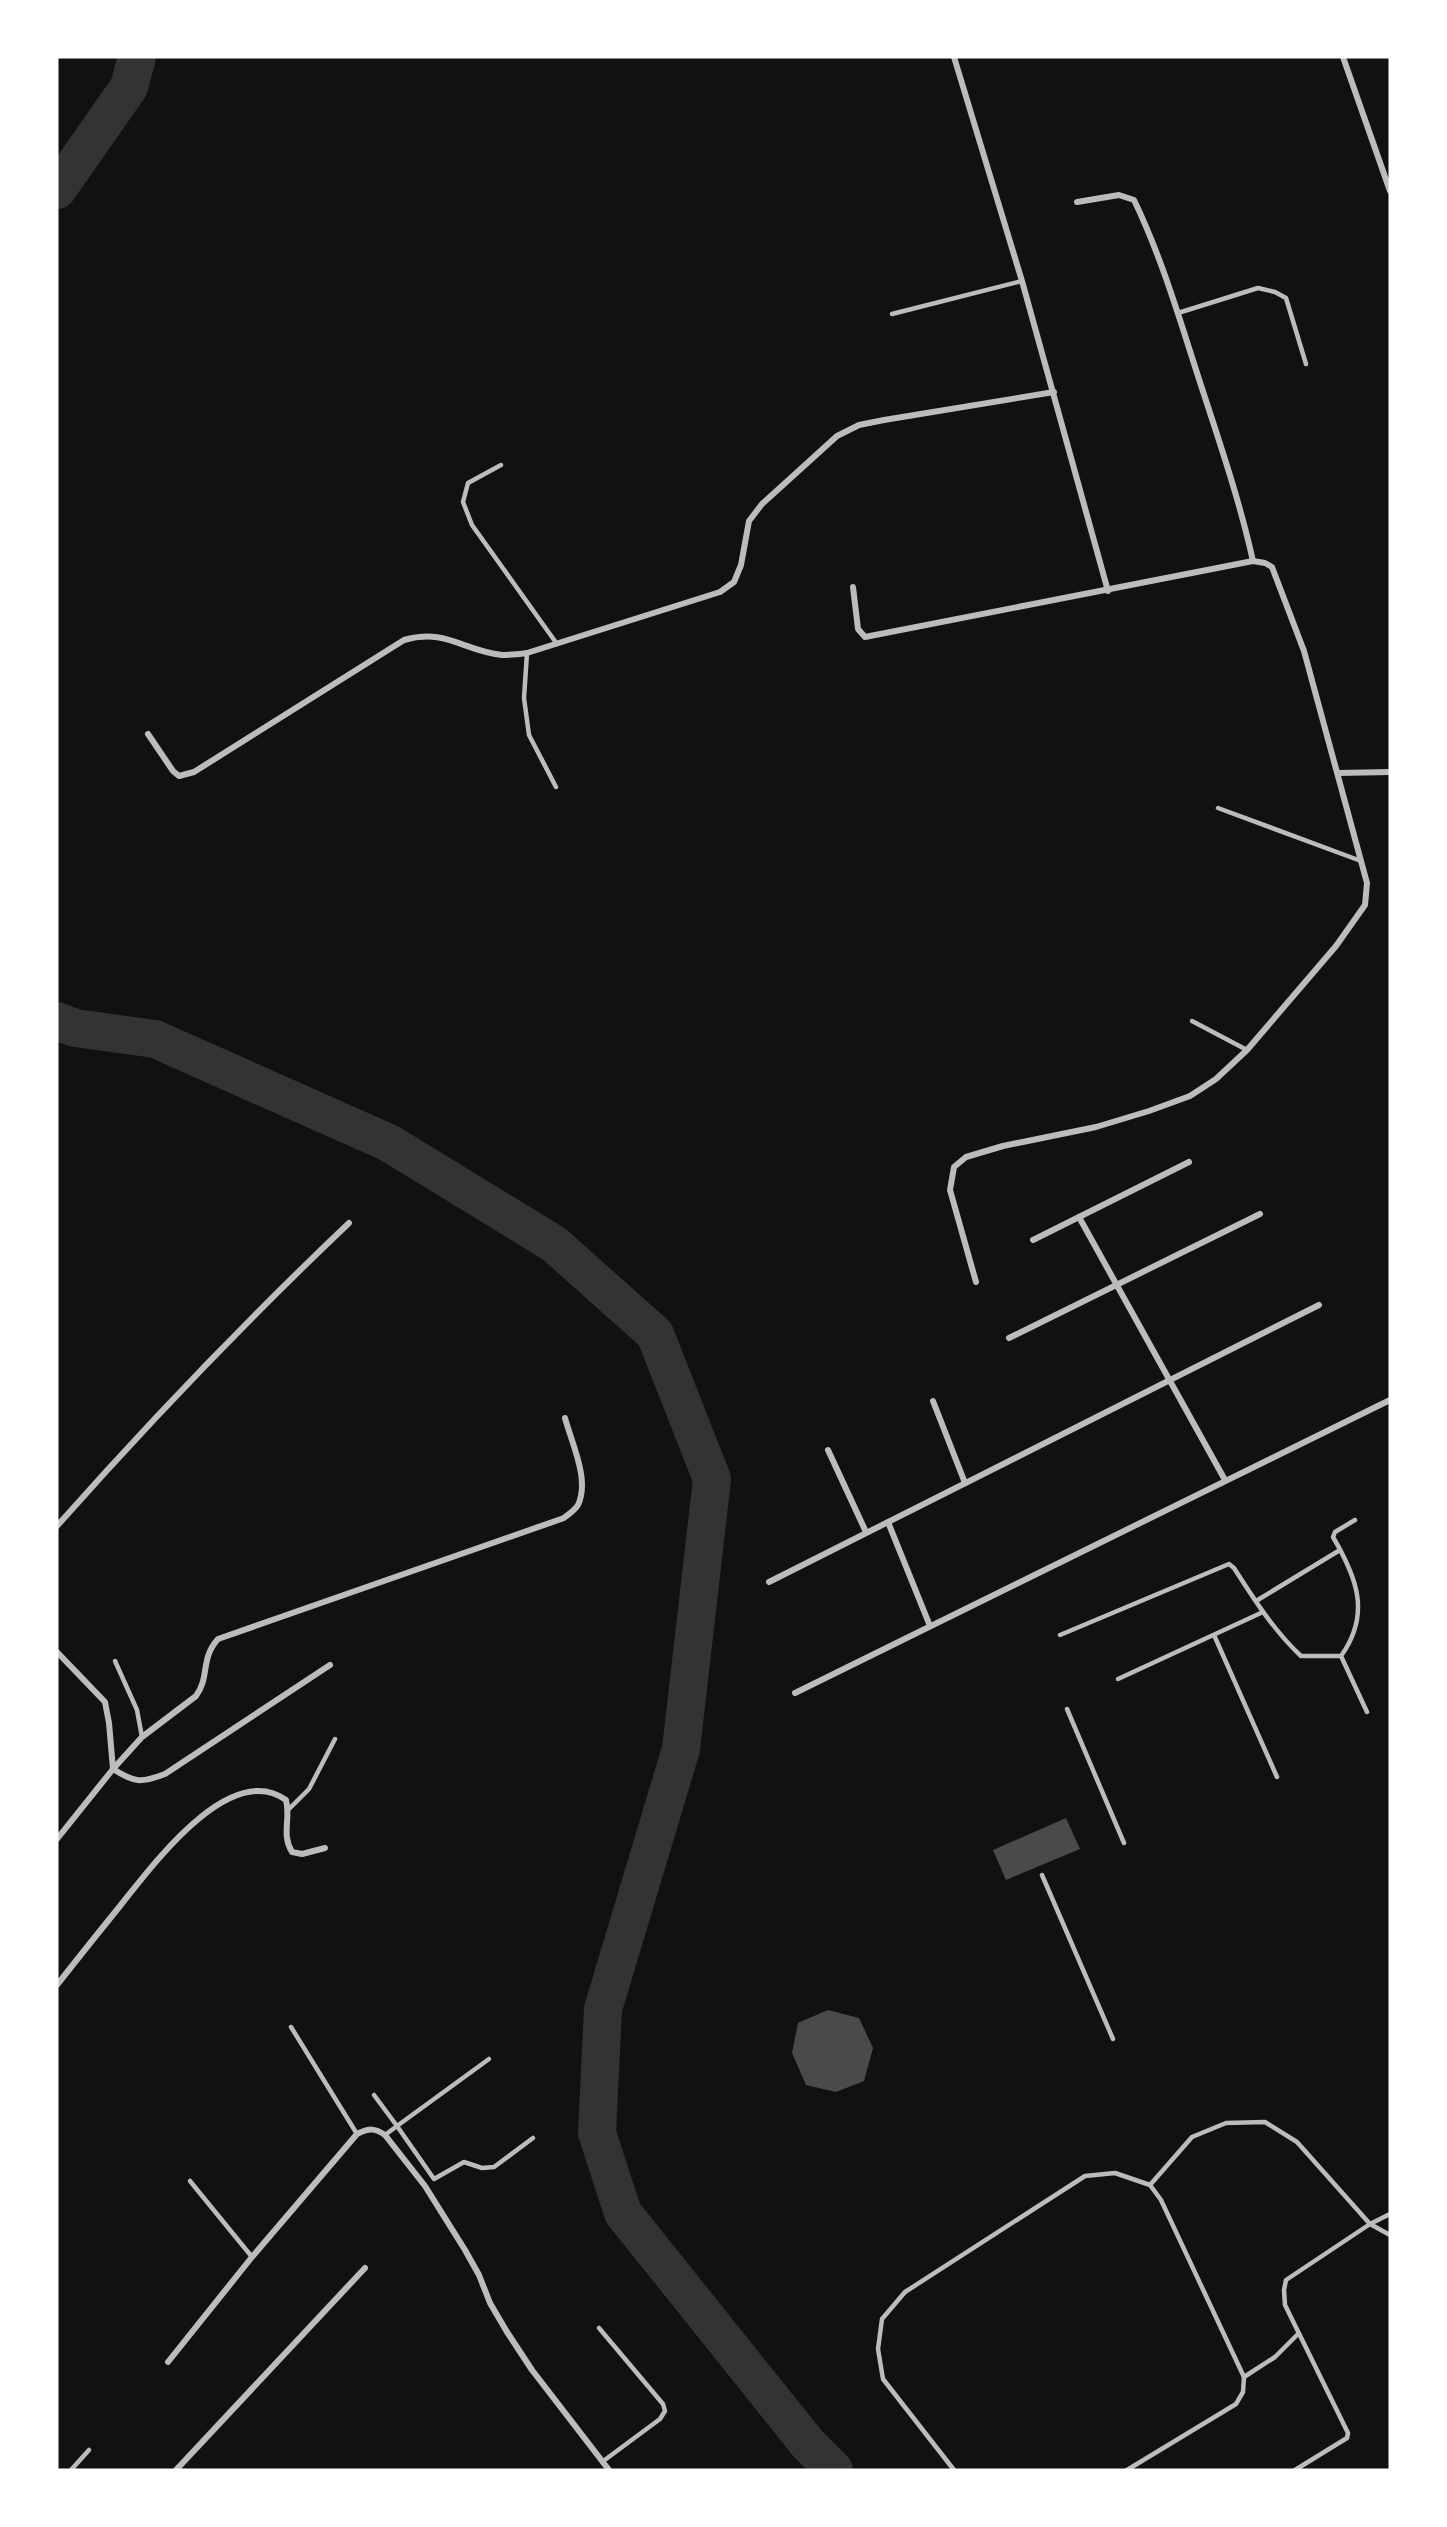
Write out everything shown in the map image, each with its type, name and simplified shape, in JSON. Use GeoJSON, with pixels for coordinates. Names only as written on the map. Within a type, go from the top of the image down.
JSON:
{"type":"FeatureCollection","features":[{"type":"Feature","properties":{"kind":"street"},"geometry":{"type":"LineString","coordinates":[[954,57],[1022,281],[1108,591]]}},
{"type":"Feature","properties":{"kind":"street"},"geometry":{"type":"LineString","coordinates":[[1343,57],[1390,191]]}},
{"type":"Feature","properties":{"kind":"street"},"geometry":{"type":"LineString","coordinates":[[1077,202],[1119,195],[1134,200],[1144,220],[1178,313],[1242,513],[1253,561]]}},
{"type":"Feature","properties":{"kind":"street"},"geometry":{"type":"LineString","coordinates":[[148,734],[173,771],[179,776],[194,772],[404,640],[418,636],[436,636],[504,655],[526,654],[720,592],[734,582],[741,565],[749,521],[762,504],[837,436],[859,426],[876,422],[1054,392]]}},
{"type":"Feature","properties":{"kind":"street"},"geometry":{"type":"LineString","coordinates":[[853,587],[858,628],[865,637],[1253,561],[1272,567],[1304,651],[1367,882],[1365,905],[1336,946],[1247,1050],[1216,1079],[1180,1100],[1096,1127],[966,1156],[954,1167],[950,1190],[976,1282]]}},
{"type":"Feature","properties":{"kind":"street"},"geometry":{"type":"LineString","coordinates":[[1338,773],[1390,772]]}},
{"type":"Feature","properties":{"kind":"street"},"geometry":{"type":"LineString","coordinates":[[1033,1240],[1189,1162]]}},
{"type":"Feature","properties":{"kind":"street"},"geometry":{"type":"LineString","coordinates":[[1009,1338],[1260,1214]]}},
{"type":"Feature","properties":{"kind":"street"},"geometry":{"type":"LineString","coordinates":[[1079,1217],[1225,1480]]}},
{"type":"Feature","properties":{"kind":"street"},"geometry":{"type":"LineString","coordinates":[[57,1526],[151,1421],[264,1304],[349,1223]]}},
{"type":"Feature","properties":{"kind":"street"},"geometry":{"type":"LineString","coordinates":[[769,1582],[1319,1305]]}},
{"type":"Feature","properties":{"kind":"street"},"geometry":{"type":"LineString","coordinates":[[933,1401],[965,1483]]}},
{"type":"Feature","properties":{"kind":"street"},"geometry":{"type":"LineString","coordinates":[[795,1693],[1390,1401]]}},
{"type":"Feature","properties":{"kind":"street"},"geometry":{"type":"LineString","coordinates":[[57,1839],[60,1831],[142,1737],[196,1696],[202,1688],[208,1650],[218,1639],[564,1518],[577,1507],[583,1491],[582,1478],[565,1418]]}},
{"type":"Feature","properties":{"kind":"street"},"geometry":{"type":"LineString","coordinates":[[828,1450],[866,1532]]}},
{"type":"Feature","properties":{"kind":"street"},"geometry":{"type":"LineString","coordinates":[[888,1522],[930,1626]]}},
{"type":"Feature","properties":{"kind":"street"},"geometry":{"type":"LineString","coordinates":[[57,1652],[105,1702],[110,1723],[113,1769]]}},
{"type":"Feature","properties":{"kind":"street"},"geometry":{"type":"LineString","coordinates":[[113,1769],[131,1780],[147,1781],[165,1774],[330,1665]]}},
{"type":"Feature","properties":{"kind":"street"},"geometry":{"type":"LineString","coordinates":[[57,1984],[166,1848],[200,1816],[224,1802],[247,1792],[279,1794],[286,1800],[289,1809],[285,1830],[287,1844],[292,1852],[302,1854],[325,1848]]}},
{"type":"Feature","properties":{"kind":"street"},"geometry":{"type":"LineString","coordinates":[[168,2362],[252,2257],[357,2134],[368,2129],[377,2129],[386,2135],[425,2186],[465,2250],[479,2275],[490,2303],[507,2332],[532,2370],[609,2470]]}},
{"type":"Feature","properties":{"kind":"street"},"geometry":{"type":"LineString","coordinates":[[176,2470],[365,2268]]}},
{"type":"Feature","properties":{"kind":"lane"},"geometry":{"type":"LineString","coordinates":[[892,314],[1022,281]]}},
{"type":"Feature","properties":{"kind":"lane"},"geometry":{"type":"LineString","coordinates":[[1178,313],[1258,288],[1275,292],[1286,298],[1306,364]]}},
{"type":"Feature","properties":{"kind":"lane"},"geometry":{"type":"LineString","coordinates":[[501,465],[468,483],[463,502],[472,525],[557,644]]}},
{"type":"Feature","properties":{"kind":"lane"},"geometry":{"type":"LineString","coordinates":[[526,654],[525,698],[529,735],[556,787]]}},
{"type":"Feature","properties":{"kind":"lane"},"geometry":{"type":"LineString","coordinates":[[1218,808],[1362,862]]}},
{"type":"Feature","properties":{"kind":"lane"},"geometry":{"type":"LineString","coordinates":[[1192,1021],[1247,1050]]}},
{"type":"Feature","properties":{"kind":"lane"},"geometry":{"type":"LineString","coordinates":[[1341,1656],[1352,1641],[1358,1620],[1359,1596],[1348,1564],[1333,1537],[1335,1532],[1355,1520]]}},
{"type":"Feature","properties":{"kind":"lane"},"geometry":{"type":"LineString","coordinates":[[1256,1601],[1340,1550]]}},
{"type":"Feature","properties":{"kind":"lane"},"geometry":{"type":"LineString","coordinates":[[1060,1635],[1229,1564],[1263,1612],[1301,1656],[1341,1656]]}},
{"type":"Feature","properties":{"kind":"lane"},"geometry":{"type":"LineString","coordinates":[[1119,1679],[1263,1612]]}},
{"type":"Feature","properties":{"kind":"lane"},"geometry":{"type":"LineString","coordinates":[[1214,1635],[1277,1777]]}},
{"type":"Feature","properties":{"kind":"lane"},"geometry":{"type":"LineString","coordinates":[[1341,1656],[1367,1712]]}},
{"type":"Feature","properties":{"kind":"lane"},"geometry":{"type":"LineString","coordinates":[[115,1661],[137,1710],[142,1737]]}},
{"type":"Feature","properties":{"kind":"lane"},"geometry":{"type":"LineString","coordinates":[[1067,1709],[1124,1843]]}},
{"type":"Feature","properties":{"kind":"lane"},"geometry":{"type":"LineString","coordinates":[[289,1809],[309,1789],[335,1740]]}},
{"type":"Feature","properties":{"kind":"lane"},"geometry":{"type":"LineString","coordinates":[[1042,1875],[1113,2039]]}},
{"type":"Feature","properties":{"kind":"lane"},"geometry":{"type":"LineString","coordinates":[[291,2027],[357,2134]]}},
{"type":"Feature","properties":{"kind":"lane"},"geometry":{"type":"LineString","coordinates":[[386,2135],[489,2059]]}},
{"type":"Feature","properties":{"kind":"lane"},"geometry":{"type":"LineString","coordinates":[[374,2095],[434,2179],[464,2162],[482,2168],[494,2167],[533,2138]]}},
{"type":"Feature","properties":{"kind":"lane"},"geometry":{"type":"LineString","coordinates":[[1150,2185],[1192,2137],[1226,2123],[1265,2122],[1297,2142],[1371,2223],[1390,2235]]}},
{"type":"Feature","properties":{"kind":"lane"},"geometry":{"type":"LineString","coordinates":[[954,2470],[883,2379],[878,2349],[882,2319],[905,2292],[1085,2176],[1115,2173],[1150,2185],[1161,2200],[1244,2377],[1243,2392],[1236,2404],[1127,2470]]}},
{"type":"Feature","properties":{"kind":"lane"},"geometry":{"type":"LineString","coordinates":[[190,2181],[252,2257]]}},
{"type":"Feature","properties":{"kind":"lane"},"geometry":{"type":"LineString","coordinates":[[1295,2470],[1347,2438],[1348,2433],[1285,2305],[1286,2280],[1371,2223],[1390,2214]]}},
{"type":"Feature","properties":{"kind":"lane"},"geometry":{"type":"LineString","coordinates":[[599,2328],[663,2404],[665,2411],[660,2419],[602,2462]]}},
{"type":"Feature","properties":{"kind":"lane"},"geometry":{"type":"LineString","coordinates":[[1244,2377],[1275,2357],[1298,2334]]}},
{"type":"Feature","properties":{"kind":"lane"},"geometry":{"type":"LineString","coordinates":[[71,2470],[89,2451]]}},
{"type":"Feature","properties":{"kind":"building"},"geometry":{"type":"Polygon","coordinates":[[[1066,1818],[1080,1849],[1006,1880],[993,1850],[1066,1818]]]}},
{"type":"Feature","properties":{"kind":"building"},"geometry":{"type":"Polygon","coordinates":[[[828,2010],[859,2018],[873,2048],[864,2081],[836,2092],[806,2085],[792,2053],[798,2023],[828,2010]]]}},
{"type":"Feature","properties":{"kind":"waterway"},"geometry":{"type":"LineString","coordinates":[[57,190],[129,87],[137,57]]}},
{"type":"Feature","properties":{"kind":"waterway"},"geometry":{"type":"LineString","coordinates":[[57,1021],[75,1028],[155,1039],[389,1143],[554,1244],[655,1334],[712,1479],[681,1749],[603,2009],[597,2133],[623,2213],[808,2444],[834,2470]]}}]}
